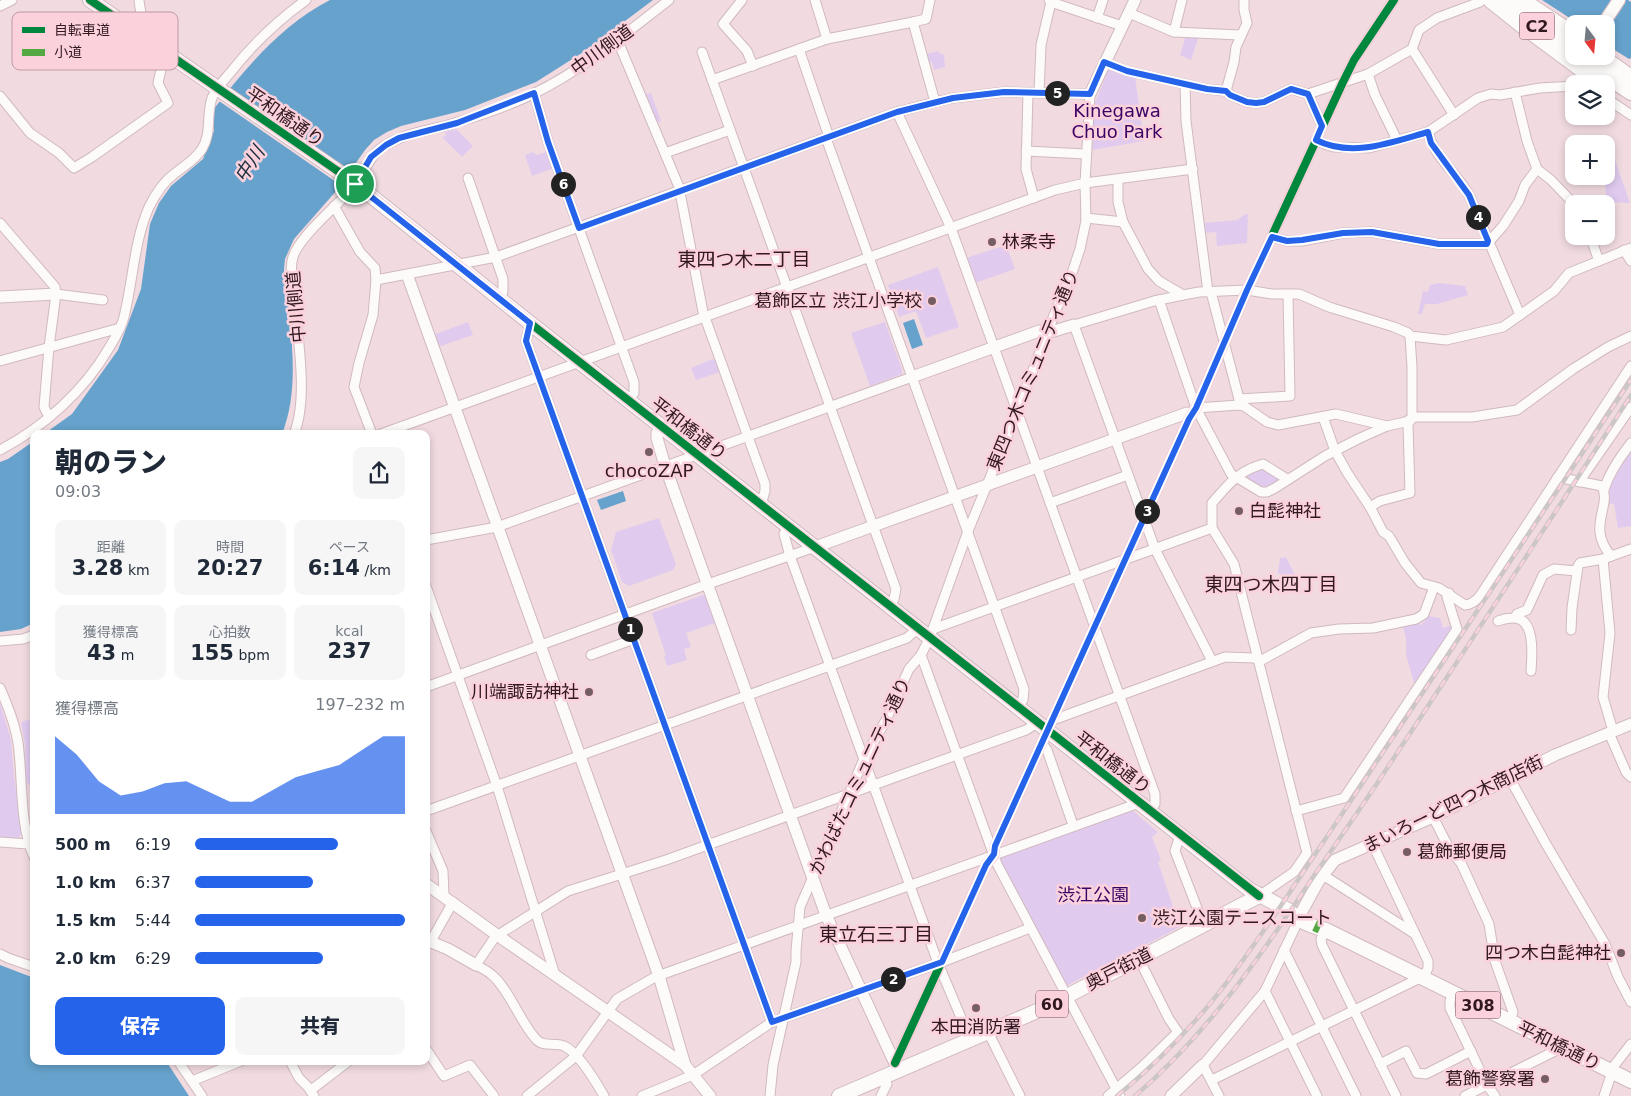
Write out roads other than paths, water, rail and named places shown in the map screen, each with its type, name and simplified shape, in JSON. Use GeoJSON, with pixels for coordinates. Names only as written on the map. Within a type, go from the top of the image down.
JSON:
{"type":"FeatureCollection","features":[{"type":"Feature","properties":{"kind":"highway","name":"C2"},"geometry":{"type":"LineString","coordinates":[[1500,0],[1565,47]]}},
{"type":"Feature","properties":{"kind":"highway"},"geometry":{"type":"LineString","coordinates":[[1483,1],[1521,24],[1584,75]]}},
{"type":"Feature","properties":{"kind":"highway"},"geometry":{"type":"LineString","coordinates":[[1525,3],[1565,30]]}},
{"type":"Feature","properties":{"kind":"highway"},"geometry":{"type":"LineString","coordinates":[[1615,62],[1631,73]]}},
{"type":"Feature","properties":{"kind":"highway"},"geometry":{"type":"LineString","coordinates":[[1592,65],[1631,92]]}},
{"type":"Feature","properties":{"kind":"highway"},"geometry":{"type":"LineString","coordinates":[[1613,65],[1631,78]]}},
{"type":"Feature","properties":{"kind":"highway"},"geometry":{"type":"LineString","coordinates":[[1615,96],[1631,105]]}},
{"type":"Feature","properties":{"kind":"main road","name":"平和橋通り"},"geometry":{"type":"LineString","coordinates":[[90,0],[107,12]]}},
{"type":"Feature","properties":{"kind":"main road"},"geometry":{"type":"LineString","coordinates":[[1506,0],[1565,42]]}},
{"type":"Feature","properties":{"kind":"main road"},"geometry":{"type":"LineString","coordinates":[[1609,15],[1619,0]]}},
{"type":"Feature","properties":{"kind":"main road","name":"平和橋通り"},"geometry":{"type":"LineString","coordinates":[[178,61],[351,181],[918,628],[931,633],[1045,729],[1258,896],[1297,915],[1314,927],[1326,930],[1423,977],[1631,1081]]}},
{"type":"Feature","properties":{"kind":"main road"},"geometry":{"type":"LineString","coordinates":[[1599,65],[1631,87]]}},
{"type":"Feature","properties":{"kind":"main road","name":"奥戸街道"},"geometry":{"type":"LineString","coordinates":[[838,1096],[883,1076],[897,1066],[1032,1014],[1204,926],[1258,896]]}},
{"type":"Feature","properties":{"kind":"street"},"geometry":{"type":"LineString","coordinates":[[0,6],[12,0]]}},
{"type":"Feature","properties":{"kind":"street"},"geometry":{"type":"LineString","coordinates":[[32,430],[71,397],[92,374],[120,328],[141,234],[150,206],[172,175],[195,158],[202,148],[209,131],[210,105],[244,55],[264,34],[306,0]]}},
{"type":"Feature","properties":{"kind":"street","name":"中川側道"},"geometry":{"type":"LineString","coordinates":[[295,430],[301,387],[300,352],[292,273],[293,257],[300,244],[334,206],[343,199],[351,181],[371,157],[386,145],[399,138],[457,123],[534,93],[561,79],[669,0]]}},
{"type":"Feature","properties":{"kind":"street"},"geometry":{"type":"LineString","coordinates":[[742,0],[723,24],[747,51],[752,66]]}},
{"type":"Feature","properties":{"kind":"street"},"geometry":{"type":"LineString","coordinates":[[815,0],[827,39]]}},
{"type":"Feature","properties":{"kind":"street"},"geometry":{"type":"LineString","coordinates":[[712,80],[827,39],[926,19],[930,0]]}},
{"type":"Feature","properties":{"kind":"street"},"geometry":{"type":"LineString","coordinates":[[1097,18],[1103,0]]}},
{"type":"Feature","properties":{"kind":"street"},"geometry":{"type":"LineString","coordinates":[[376,280],[408,276],[496,257],[897,112],[935,102],[1004,92],[1090,94],[1136,0]]}},
{"type":"Feature","properties":{"kind":"street"},"geometry":{"type":"LineString","coordinates":[[1174,32],[1182,0]]}},
{"type":"Feature","properties":{"kind":"street"},"geometry":{"type":"LineString","coordinates":[[1226,91],[1240,35],[1246,23],[1244,0]]}},
{"type":"Feature","properties":{"kind":"street"},"geometry":{"type":"LineString","coordinates":[[897,1066],[940,964],[986,865],[994,854],[995,846],[1045,729],[1095,627],[1322,126],[1354,60],[1394,0]]}},
{"type":"Feature","properties":{"kind":"street"},"geometry":{"type":"LineString","coordinates":[[1039,93],[1041,45],[1050,1],[1122,26]]}},
{"type":"Feature","properties":{"kind":"street"},"geometry":{"type":"LineString","coordinates":[[1104,62],[1127,71],[1226,91],[1230,95],[1247,102],[1264,102],[1291,89],[1308,94],[1368,74],[1412,49],[1419,30],[1436,18],[1483,1]]}},
{"type":"Feature","properties":{"kind":"street"},"geometry":{"type":"LineString","coordinates":[[1129,13],[1174,32],[1240,35]]}},
{"type":"Feature","properties":{"kind":"street"},"geometry":{"type":"LineString","coordinates":[[913,22],[935,102]]}},
{"type":"Feature","properties":{"kind":"street"},"geometry":{"type":"LineString","coordinates":[[617,39],[680,191],[705,317],[766,488],[761,505]]}},
{"type":"Feature","properties":{"kind":"street"},"geometry":{"type":"LineString","coordinates":[[799,49],[869,258],[1024,689],[1024,700],[1018,707]]}},
{"type":"Feature","properties":{"kind":"street"},"geometry":{"type":"LineString","coordinates":[[1412,49],[1454,115]]}},
{"type":"Feature","properties":{"kind":"street"},"geometry":{"type":"LineString","coordinates":[[702,52],[896,589],[890,606]]}},
{"type":"Feature","properties":{"kind":"street"},"geometry":{"type":"LineString","coordinates":[[0,96],[30,133],[59,153],[74,168],[168,103],[158,83],[161,70]]}},
{"type":"Feature","properties":{"kind":"street"},"geometry":{"type":"LineString","coordinates":[[1368,74],[1375,95],[1397,140]]}},
{"type":"Feature","properties":{"kind":"street"},"geometry":{"type":"LineString","coordinates":[[1185,84],[1186,121],[1210,292],[1239,402],[1267,422],[1278,425],[1336,414],[1387,426]]}},
{"type":"Feature","properties":{"kind":"street"},"geometry":{"type":"LineString","coordinates":[[1316,140],[1327,145],[1369,148],[1428,132],[1478,98],[1491,94],[1565,87]]}},
{"type":"Feature","properties":{"kind":"street"},"geometry":{"type":"LineString","coordinates":[[1515,92],[1527,142],[1537,170],[1551,180],[1565,195]]}},
{"type":"Feature","properties":{"kind":"street"},"geometry":{"type":"LineString","coordinates":[[534,93],[548,142],[634,382],[634,393],[629,400]]}},
{"type":"Feature","properties":{"kind":"street"},"geometry":{"type":"LineString","coordinates":[[1028,93],[1026,169],[1034,198]]}},
{"type":"Feature","properties":{"kind":"street","name":"東四つ木コミュニティ通り"},"geometry":{"type":"LineString","coordinates":[[931,633],[986,485],[1017,412],[1080,249],[1086,218],[1085,183],[1090,94]]}},
{"type":"Feature","properties":{"kind":"street"},"geometry":{"type":"LineString","coordinates":[[1308,94],[1322,126]]}},
{"type":"Feature","properties":{"kind":"street"},"geometry":{"type":"LineString","coordinates":[[1615,104],[1631,115]]}},
{"type":"Feature","properties":{"kind":"street"},"geometry":{"type":"LineString","coordinates":[[527,1096],[576,1056],[617,999],[659,976],[1074,825],[1155,804],[1155,794],[951,228],[897,112]]}},
{"type":"Feature","properties":{"kind":"street"},"geometry":{"type":"LineString","coordinates":[[665,153],[730,130]]}},
{"type":"Feature","properties":{"kind":"street"},"geometry":{"type":"LineString","coordinates":[[1428,132],[1431,143],[1469,195],[1520,315]]}},
{"type":"Feature","properties":{"kind":"street"},"geometry":{"type":"LineString","coordinates":[[1026,151],[1086,154]]}},
{"type":"Feature","properties":{"kind":"street"},"geometry":{"type":"LineString","coordinates":[[392,430],[1034,198],[1085,183],[1193,169]]}},
{"type":"Feature","properties":{"kind":"street"},"geometry":{"type":"LineString","coordinates":[[1272,237],[1287,241],[1343,233],[1372,232],[1439,244],[1487,244],[1503,226],[1519,201],[1525,185],[1537,170]]}},
{"type":"Feature","properties":{"kind":"street"},"geometry":{"type":"LineString","coordinates":[[468,178],[504,285],[500,300]]}},
{"type":"Feature","properties":{"kind":"street"},"geometry":{"type":"LineString","coordinates":[[1118,180],[1118,202],[1123,222],[1148,269],[1159,282],[1183,295]]}},
{"type":"Feature","properties":{"kind":"street"},"geometry":{"type":"LineString","coordinates":[[334,206],[360,252],[375,268],[376,280],[372,315],[354,387],[370,430]]}},
{"type":"Feature","properties":{"kind":"street"},"geometry":{"type":"LineString","coordinates":[[1086,218],[1123,222]]}},
{"type":"Feature","properties":{"kind":"street"},"geometry":{"type":"LineString","coordinates":[[0,223],[56,287],[44,407],[49,417]]}},
{"type":"Feature","properties":{"kind":"street"},"geometry":{"type":"LineString","coordinates":[[1593,245],[1599,260]]}},
{"type":"Feature","properties":{"kind":"street"},"geometry":{"type":"LineString","coordinates":[[430,539],[497,527],[1039,331],[1049,331],[1074,325],[1159,300],[1183,295],[1247,290],[1300,294],[1329,307],[1394,327],[1408,333],[1410,336],[1446,340],[1503,326],[1554,291],[1569,273],[1599,260],[1628,249],[1631,261]]}},
{"type":"Feature","properties":{"kind":"street"},"geometry":{"type":"LineString","coordinates":[[408,276],[659,976],[685,1065]]}},
{"type":"Feature","properties":{"kind":"street"},"geometry":{"type":"LineString","coordinates":[[0,297],[56,294],[103,300]]}},
{"type":"Feature","properties":{"kind":"street"},"geometry":{"type":"LineString","coordinates":[[430,686],[1192,410],[1290,396],[1288,294]]}},
{"type":"Feature","properties":{"kind":"street"},"geometry":{"type":"LineString","coordinates":[[1159,300],[1192,410],[1231,474],[1261,492],[1267,492],[1335,451],[1387,426],[1405,422],[1412,418],[1472,417],[1517,410],[1573,369],[1608,347],[1631,336]]}},
{"type":"Feature","properties":{"kind":"street"},"geometry":{"type":"LineString","coordinates":[[530,323],[526,341],[772,1022]]}},
{"type":"Feature","properties":{"kind":"street"},"geometry":{"type":"LineString","coordinates":[[1074,325],[1155,549],[1212,661]]}},
{"type":"Feature","properties":{"kind":"street"},"geometry":{"type":"LineString","coordinates":[[0,361],[120,328]]}},
{"type":"Feature","properties":{"kind":"street"},"geometry":{"type":"LineString","coordinates":[[1370,507],[1380,501],[1410,493],[1408,424],[1412,418],[1412,367],[1410,336]]}},
{"type":"Feature","properties":{"kind":"street"},"geometry":{"type":"LineString","coordinates":[[1323,416],[1335,451],[1370,507],[1383,532],[1388,536],[1405,563],[1421,582],[1449,593],[1465,605],[1475,602],[1631,366]]}},
{"type":"Feature","properties":{"kind":"street"},"geometry":{"type":"LineString","coordinates":[[1579,482],[1631,407]]}},
{"type":"Feature","properties":{"kind":"street"},"geometry":{"type":"LineString","coordinates":[[662,426],[657,434],[657,438],[665,466],[826,915],[897,1066]]}},
{"type":"Feature","properties":{"kind":"street"},"geometry":{"type":"LineString","coordinates":[[0,450],[30,432]]}},
{"type":"Feature","properties":{"kind":"street"},"geometry":{"type":"LineString","coordinates":[[1631,443],[1608,475],[1604,490],[1599,530],[1607,557],[1610,633],[1604,697],[1611,732],[1626,772],[1631,777]]}},
{"type":"Feature","properties":{"kind":"street"},"geometry":{"type":"LineString","coordinates":[[1258,896],[1294,872],[1307,853],[1234,564],[1212,528],[1212,503],[1235,477],[1246,470],[1263,464],[1287,479]]}},
{"type":"Feature","properties":{"kind":"street"},"geometry":{"type":"LineString","coordinates":[[1050,503],[1128,475]]}},
{"type":"Feature","properties":{"kind":"street"},"geometry":{"type":"LineString","coordinates":[[1557,478],[1602,486],[1604,490]]}},
{"type":"Feature","properties":{"kind":"street"},"geometry":{"type":"LineString","coordinates":[[788,526],[784,534],[790,556],[910,885],[970,1039]]}},
{"type":"Feature","properties":{"kind":"street"},"geometry":{"type":"LineString","coordinates":[[931,633],[994,606],[1212,528]]}},
{"type":"Feature","properties":{"kind":"street"},"geometry":{"type":"LineString","coordinates":[[1571,630],[1572,608],[1580,562],[1607,557],[1631,548]]}},
{"type":"Feature","properties":{"kind":"street"},"geometry":{"type":"LineString","coordinates":[[1498,621],[1515,617],[1526,610],[1543,575],[1554,569],[1577,571]]}},
{"type":"Feature","properties":{"kind":"street"},"geometry":{"type":"LineString","coordinates":[[476,965],[497,935],[568,891],[623,875],[1026,730],[1045,729],[1120,696],[1212,661],[1230,656],[1262,660],[1311,633],[1339,629],[1373,628],[1416,619],[1424,614],[1434,587]]}},
{"type":"Feature","properties":{"kind":"street"},"geometry":{"type":"LineString","coordinates":[[1296,811],[1344,798],[1457,629],[1447,597],[1449,593]]}},
{"type":"Feature","properties":{"kind":"street"},"geometry":{"type":"LineString","coordinates":[[430,597],[498,786],[555,975]]}},
{"type":"Feature","properties":{"kind":"street"},"geometry":{"type":"LineString","coordinates":[[1515,617],[1523,622],[1530,632],[1532,644],[1531,672]]}},
{"type":"Feature","properties":{"kind":"street"},"geometry":{"type":"LineString","coordinates":[[430,810],[907,638],[918,628]]}},
{"type":"Feature","properties":{"kind":"street","name":"かわばたコミュニティ通り"},"geometry":{"type":"LineString","coordinates":[[770,1096],[773,1065],[796,962],[800,908],[864,759],[886,720],[909,669],[921,655],[931,633]]}},
{"type":"Feature","properties":{"kind":"street"},"geometry":{"type":"LineString","coordinates":[[0,641],[30,636]]}},
{"type":"Feature","properties":{"kind":"street"},"geometry":{"type":"LineString","coordinates":[[591,655],[634,639]]}},
{"type":"Feature","properties":{"kind":"street"},"geometry":{"type":"LineString","coordinates":[[921,655],[994,854],[1030,928],[1119,1093]]}},
{"type":"Feature","properties":{"kind":"street"},"geometry":{"type":"LineString","coordinates":[[0,688],[10,712],[16,734],[20,778],[30,838]]}},
{"type":"Feature","properties":{"kind":"street","name":"まいろーど四つ木商店街"},"geometry":{"type":"LineString","coordinates":[[1297,915],[1335,860],[1433,817],[1555,755],[1631,724]]}},
{"type":"Feature","properties":{"kind":"street"},"geometry":{"type":"LineString","coordinates":[[1045,729],[1047,750],[1074,825]]}},
{"type":"Feature","properties":{"kind":"street"},"geometry":{"type":"LineString","coordinates":[[1509,777],[1605,944],[1618,977],[1631,1002]]}},
{"type":"Feature","properties":{"kind":"street"},"geometry":{"type":"LineString","coordinates":[[1433,817],[1450,850],[1461,863],[1489,924],[1495,961],[1513,1012],[1510,1021]]}},
{"type":"Feature","properties":{"kind":"street"},"geometry":{"type":"LineString","coordinates":[[1180,835],[1175,851],[1204,926]]}},
{"type":"Feature","properties":{"kind":"street"},"geometry":{"type":"LineString","coordinates":[[430,840],[443,871],[448,899],[430,937]]}},
{"type":"Feature","properties":{"kind":"street"},"geometry":{"type":"LineString","coordinates":[[0,842],[30,850]]}},
{"type":"Feature","properties":{"kind":"street"},"geometry":{"type":"LineString","coordinates":[[1212,1080],[1423,977],[1429,964],[1372,843]]}},
{"type":"Feature","properties":{"kind":"street"},"geometry":{"type":"LineString","coordinates":[[1323,875],[1416,935]]}},
{"type":"Feature","properties":{"kind":"street"},"geometry":{"type":"LineString","coordinates":[[430,887],[685,1065],[710,1096]]}},
{"type":"Feature","properties":{"kind":"street"},"geometry":{"type":"LineString","coordinates":[[1171,1096],[1203,1065],[1265,991],[1284,950],[1297,915]]}},
{"type":"Feature","properties":{"kind":"street"},"geometry":{"type":"LineString","coordinates":[[642,1096],[693,1075],[772,1022],[940,964],[1030,928]]}},
{"type":"Feature","properties":{"kind":"street"},"geometry":{"type":"LineString","coordinates":[[1326,930],[1321,939],[1322,946],[1396,1096]]}},
{"type":"Feature","properties":{"kind":"street"},"geometry":{"type":"LineString","coordinates":[[430,942],[492,975],[499,982],[523,1023],[541,1044],[563,1045],[576,1056],[604,1096]]}},
{"type":"Feature","properties":{"kind":"street"},"geometry":{"type":"LineString","coordinates":[[1284,950],[1356,1096]]}},
{"type":"Feature","properties":{"kind":"street"},"geometry":{"type":"LineString","coordinates":[[0,954],[30,966]]}},
{"type":"Feature","properties":{"kind":"street"},"geometry":{"type":"LineString","coordinates":[[1108,1096],[1119,1093],[1178,1032],[1169,1019],[1139,959]]}},
{"type":"Feature","properties":{"kind":"street"},"geometry":{"type":"LineString","coordinates":[[1265,991],[1317,1096]]}},
{"type":"Feature","properties":{"kind":"street"},"geometry":{"type":"LineString","coordinates":[[1453,993],[1450,1008],[1487,1085],[1495,1096]]}},
{"type":"Feature","properties":{"kind":"street"},"geometry":{"type":"LineString","coordinates":[[988,1032],[1020,1096]]}},
{"type":"Feature","properties":{"kind":"street"},"geometry":{"type":"LineString","coordinates":[[1604,1096],[1611,1072],[1631,1044]]}},
{"type":"Feature","properties":{"kind":"street"},"geometry":{"type":"LineString","coordinates":[[1465,1096],[1555,1051],[1559,1046]]}},
{"type":"Feature","properties":{"kind":"street"},"geometry":{"type":"LineString","coordinates":[[1380,1064],[1406,1051],[1417,1073],[1426,1074],[1471,1051]]}},
{"type":"Feature","properties":{"kind":"street"},"geometry":{"type":"LineString","coordinates":[[430,1055],[444,1076],[470,1065],[494,1096]]}},
{"type":"Feature","properties":{"kind":"street"},"geometry":{"type":"LineString","coordinates":[[181,1065],[202,1096]]}},
{"type":"Feature","properties":{"kind":"street"},"geometry":{"type":"LineString","coordinates":[[192,1081],[231,1065]]}},
{"type":"Feature","properties":{"kind":"street"},"geometry":{"type":"LineString","coordinates":[[292,1065],[299,1078],[312,1093],[344,1065]]}},
{"type":"Feature","properties":{"kind":"street"},"geometry":{"type":"LineString","coordinates":[[1203,1065],[1220,1096]]}},
{"type":"Feature","properties":{"kind":"street"},"geometry":{"type":"LineString","coordinates":[[881,1096],[887,1084],[883,1076]]}},
{"type":"Feature","properties":{"kind":"water","name":"中川"},"geometry":{"type":"Polygon","coordinates":[[[330,0],[653,0],[585,51],[536,82],[465,110],[401,126],[374,140],[365,150],[337,190],[294,239],[285,259],[284,269],[291,331],[293,374],[288,415],[283,430],[50,430],[72,414],[118,350],[141,289],[150,224],[159,203],[171,186],[203,159],[214,131],[213,110],[252,63],[280,35],[312,10],[330,0]]]}},
{"type":"Feature","properties":{"kind":"water"},"geometry":{"type":"Polygon","coordinates":[[[1542,0],[1628,0],[1631,2],[1631,58],[1629,59],[1615,50],[1615,15],[1565,15],[1542,0]]]}},
{"type":"Feature","properties":{"kind":"water"},"geometry":{"type":"Polygon","coordinates":[[[914,319],[923,345],[912,349],[903,323],[914,319]]]}},
{"type":"Feature","properties":{"kind":"water"},"geometry":{"type":"Polygon","coordinates":[[[30,444],[30,625],[21,629],[0,632],[0,462],[8,459],[30,444]]]}},
{"type":"Feature","properties":{"kind":"water"},"geometry":{"type":"Polygon","coordinates":[[[623,491],[626,501],[601,510],[597,500],[623,491]]]}},
{"type":"Feature","properties":{"kind":"water"},"geometry":{"type":"Polygon","coordinates":[[[0,965],[30,976],[30,1065],[169,1065],[189,1096],[0,1096],[0,965]]]}},
{"type":"Feature","properties":{"kind":"railway"},"geometry":{"type":"LineString","coordinates":[[1117,1096],[1158,1060],[1186,1031],[1237,968],[1276,913],[1631,380]]}},
{"type":"Feature","properties":{"kind":"railway"},"geometry":{"type":"LineString","coordinates":[[1135,1096],[1201,1030],[1259,956],[1380,779],[1631,395]]}},
{"type":"Feature","properties":{"kind":"place","name":"林柔寺"},"geometry":{"type":"Point","coordinates":[992,242]}},
{"type":"Feature","properties":{"kind":"place","name":"葛飾区立 渋江小学校"},"geometry":{"type":"Point","coordinates":[932,301]}},
{"type":"Feature","properties":{"kind":"place","name":"chocoZAP"},"geometry":{"type":"Point","coordinates":[649,452]}},
{"type":"Feature","properties":{"kind":"place","name":"白髭神社"},"geometry":{"type":"Point","coordinates":[1239,511]}},
{"type":"Feature","properties":{"kind":"place","name":"川端諏訪神社"},"geometry":{"type":"Point","coordinates":[589,692]}},
{"type":"Feature","properties":{"kind":"place","name":"葛飾郵便局"},"geometry":{"type":"Point","coordinates":[1407,852]}},
{"type":"Feature","properties":{"kind":"place","name":"渋江公園テニスコート"},"geometry":{"type":"Point","coordinates":[1142,918]}},
{"type":"Feature","properties":{"kind":"place","name":"四つ木白髭神社"},"geometry":{"type":"Point","coordinates":[1621,953]}},
{"type":"Feature","properties":{"kind":"place","name":"本田消防署"},"geometry":{"type":"Point","coordinates":[976,1008]}},
{"type":"Feature","properties":{"kind":"place","name":"葛飾警察署"},"geometry":{"type":"Point","coordinates":[1545,1079]}},
{"type":"Feature","properties":{"kind":"district","name":"東四つ木二丁目"},"geometry":{"type":"Point","coordinates":[744,259]}},
{"type":"Feature","properties":{"kind":"district","name":"東四つ木四丁目"},"geometry":{"type":"Point","coordinates":[1271,584]}},
{"type":"Feature","properties":{"kind":"district","name":"東立石三丁目"},"geometry":{"type":"Point","coordinates":[876,934]}},
{"type":"Feature","properties":{"kind":"park label","name":"Kinegawa Chuo Park"},"geometry":{"type":"Point","coordinates":[1117,121]}},
{"type":"Feature","properties":{"kind":"park label","name":"渋江公園"},"geometry":{"type":"Point","coordinates":[1093,895]}}]}
